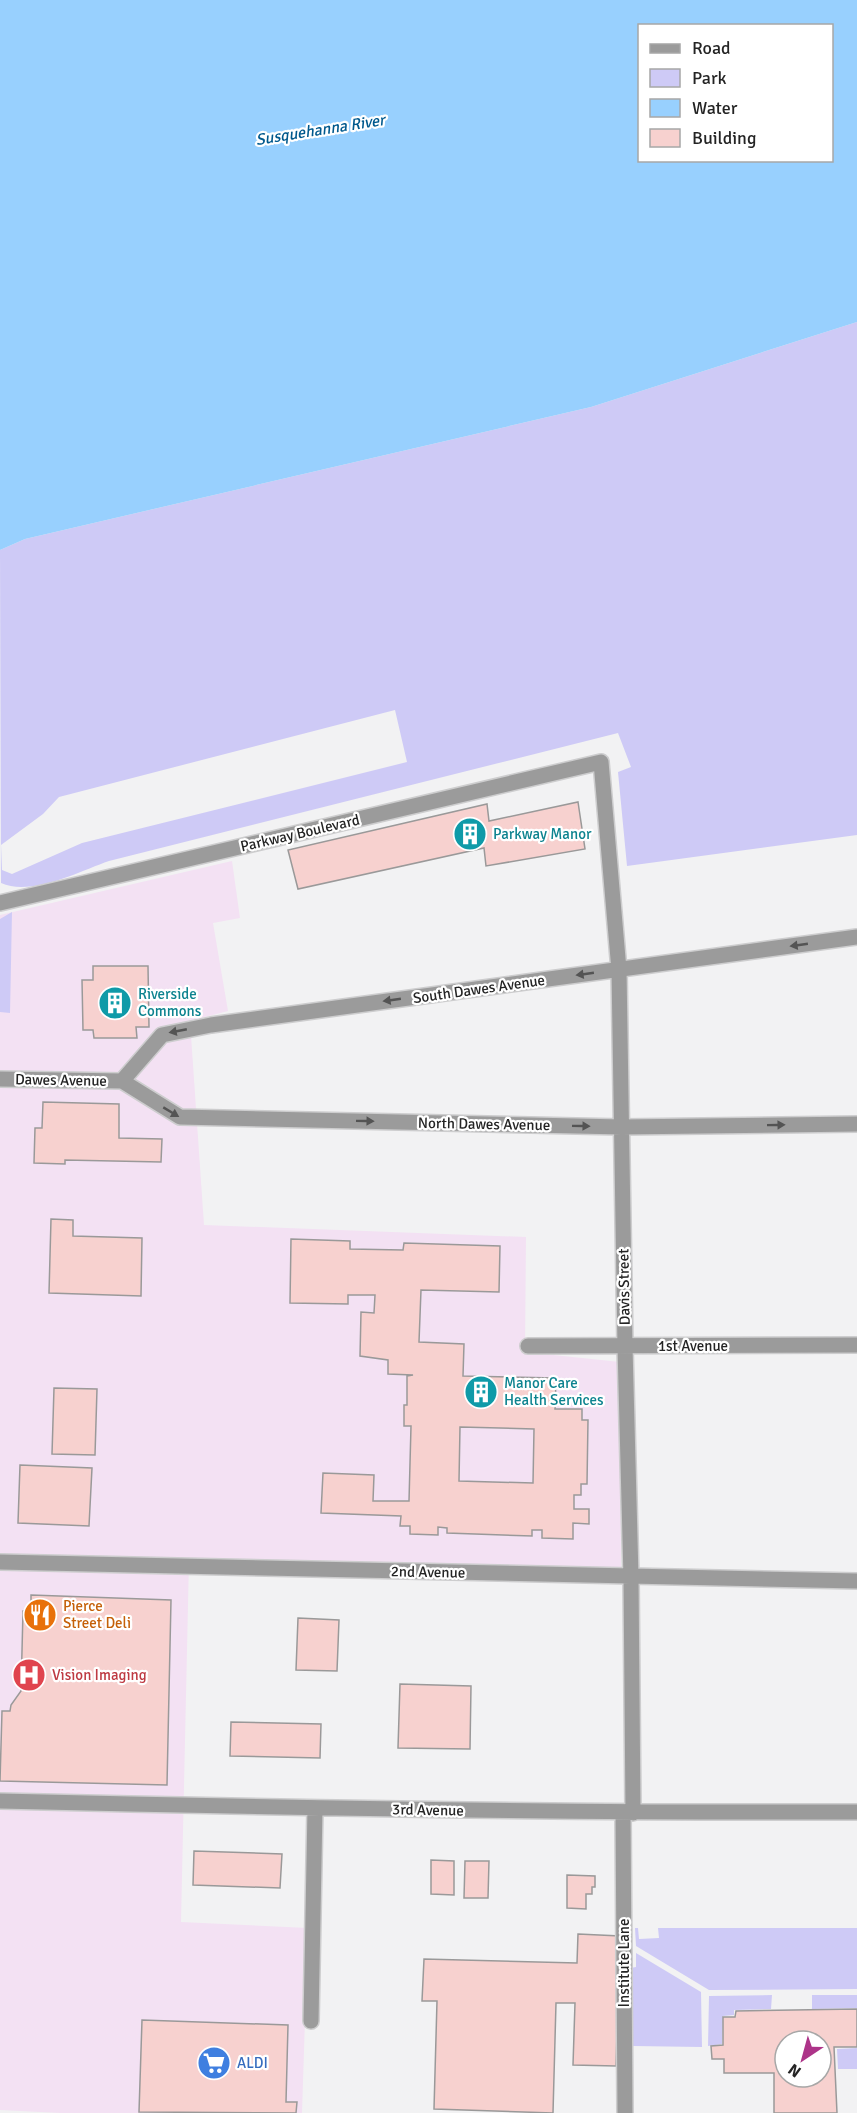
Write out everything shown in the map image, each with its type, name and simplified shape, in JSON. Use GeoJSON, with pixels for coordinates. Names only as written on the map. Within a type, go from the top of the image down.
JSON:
{"type":"FeatureCollection","features":[{"type":"Feature","properties":{"kind":"street","name":"Parkway Boulevard"},"geometry":{"type":"LineString","coordinates":[[0,903],[601,762]]}},
{"type":"Feature","properties":{"kind":"street","name":"Davis Street"},"geometry":{"type":"LineString","coordinates":[[601,762],[620,970],[625,1347],[631,1577],[628,1813]]}},
{"type":"Feature","properties":{"kind":"street","name":"South Dawes Avenue"},"geometry":{"type":"LineString","coordinates":[[122,1081],[162,1035],[223,1023],[857,937]]}},
{"type":"Feature","properties":{"kind":"street","name":"Dawes Avenue"},"geometry":{"type":"LineString","coordinates":[[0,1079],[122,1081]]}},
{"type":"Feature","properties":{"kind":"street","name":"North Dawes Avenue"},"geometry":{"type":"LineString","coordinates":[[122,1081],[180,1117],[622,1127],[857,1124]]}},
{"type":"Feature","properties":{"kind":"street","name":"1st Avenue"},"geometry":{"type":"LineString","coordinates":[[528,1346],[857,1346]]}},
{"type":"Feature","properties":{"kind":"street","name":"2nd Avenue"},"geometry":{"type":"LineString","coordinates":[[0,1562],[857,1581]]}},
{"type":"Feature","properties":{"kind":"street","name":"3rd Avenue"},"geometry":{"type":"LineString","coordinates":[[0,1800],[628,1813],[857,1812]]}},
{"type":"Feature","properties":{"kind":"street"},"geometry":{"type":"LineString","coordinates":[[311,2021],[315,1808]]}},
{"type":"Feature","properties":{"kind":"street","name":"Institute Lane"},"geometry":{"type":"LineString","coordinates":[[625,2113],[628,1813]]}},
{"type":"Feature","properties":{"kind":"shaded area"},"geometry":{"type":"Polygon","coordinates":[[[232,861],[240,918],[213,923],[228,1011],[190,1021],[204,1225],[526,1237],[525,1352],[620,1362],[621,1570],[189,1560],[181,1922],[308,1928],[302,2113],[61,2113],[0,2110],[0,915],[232,861]]]}},
{"type":"Feature","properties":{"kind":"green space"},"geometry":{"type":"Polygon","coordinates":[[[857,322],[857,835],[627,866],[618,772],[631,767],[618,733],[109,861],[41,885],[26,887],[1,883],[0,550],[25,539],[591,407],[857,322]],[[395,710],[59,797],[43,814],[1,845],[2,870],[12,874],[82,843],[407,762],[395,710]]]}},
{"type":"Feature","properties":{"kind":"green space"},"geometry":{"type":"Polygon","coordinates":[[[12,912],[10,1013],[0,1012],[0,919],[12,912]]]}},
{"type":"Feature","properties":{"kind":"green space"},"geometry":{"type":"Polygon","coordinates":[[[635,1928],[638,1928],[639,1939],[659,1938],[658,1928],[857,1928],[857,1989],[709,1990],[636,1946],[635,1928]]]}},
{"type":"Feature","properties":{"kind":"green space"},"geometry":{"type":"Polygon","coordinates":[[[636,1953],[701,1992],[702,2047],[633,2046],[631,1968],[636,1967],[636,1953]]]}},
{"type":"Feature","properties":{"kind":"green space"},"geometry":{"type":"Polygon","coordinates":[[[772,1995],[771,2009],[734,2010],[734,2015],[723,2016],[722,2044],[708,2046],[709,1996],[772,1995]]]}},
{"type":"Feature","properties":{"kind":"green space"},"geometry":{"type":"Polygon","coordinates":[[[812,1995],[857,1995],[857,2008],[812,2009],[812,1995]]]}},
{"type":"Feature","properties":{"kind":"green space"},"geometry":{"type":"Polygon","coordinates":[[[857,2048],[857,2069],[838,2069],[837,2049],[857,2048]]]}},
{"type":"Feature","properties":{"kind":"water","name":"Susquehanna River"},"geometry":{"type":"Polygon","coordinates":[[[0,0],[857,0],[857,322],[591,407],[25,539],[0,550],[0,0]]]}},
{"type":"Feature","properties":{"kind":"building","name":"Parkway Manor"},"geometry":{"type":"Polygon","coordinates":[[[578,802],[585,849],[486,866],[484,848],[298,889],[288,850],[487,804],[489,821],[578,802]]]}},
{"type":"Feature","properties":{"kind":"building","name":"Riverside Commons"},"geometry":{"type":"Polygon","coordinates":[[[93,966],[148,966],[149,1027],[136,1027],[137,1038],[94,1038],[93,1030],[83,1030],[82,980],[93,980],[93,966]]]}},
{"type":"Feature","properties":{"kind":"building"},"geometry":{"type":"Polygon","coordinates":[[[43,1102],[119,1104],[119,1138],[162,1139],[161,1162],[65,1160],[65,1164],[34,1163],[35,1128],[42,1128],[43,1102]]]}},
{"type":"Feature","properties":{"kind":"building"},"geometry":{"type":"Polygon","coordinates":[[[51,1219],[73,1220],[73,1236],[142,1238],[141,1296],[49,1293],[51,1219]]]}},
{"type":"Feature","properties":{"kind":"building","name":"Manor Care Health Services"},"geometry":{"type":"Polygon","coordinates":[[[291,1239],[350,1241],[350,1249],[403,1250],[404,1243],[500,1246],[499,1292],[421,1290],[419,1342],[464,1344],[463,1376],[556,1378],[555,1409],[582,1409],[582,1420],[588,1420],[587,1484],[581,1484],[581,1495],[574,1495],[574,1509],[589,1509],[589,1524],[573,1523],[573,1539],[542,1538],[542,1530],[532,1530],[532,1536],[447,1533],[447,1528],[438,1527],[438,1535],[410,1534],[410,1526],[400,1526],[401,1516],[321,1513],[323,1473],[374,1475],[373,1501],[409,1501],[411,1426],[404,1426],[404,1405],[407,1405],[407,1376],[413,1375],[388,1374],[388,1360],[360,1356],[361,1312],[374,1313],[375,1295],[348,1295],[348,1304],[290,1303],[291,1239]],[[460,1427],[459,1481],[533,1483],[534,1429],[460,1427]]]}},
{"type":"Feature","properties":{"kind":"building"},"geometry":{"type":"Polygon","coordinates":[[[54,1388],[97,1389],[95,1455],[52,1454],[54,1388]]]}},
{"type":"Feature","properties":{"kind":"building"},"geometry":{"type":"Polygon","coordinates":[[[20,1465],[92,1468],[89,1526],[18,1523],[20,1465]]]}},
{"type":"Feature","properties":{"kind":"building"},"geometry":{"type":"Polygon","coordinates":[[[31,1595],[171,1600],[167,1785],[0,1781],[2,1711],[10,1711],[11,1705],[21,1691],[23,1611],[31,1611],[31,1595]]]}},
{"type":"Feature","properties":{"kind":"building"},"geometry":{"type":"Polygon","coordinates":[[[298,1618],[339,1620],[337,1671],[296,1670],[298,1618]]]}},
{"type":"Feature","properties":{"kind":"building"},"geometry":{"type":"Polygon","coordinates":[[[400,1684],[471,1686],[470,1749],[398,1748],[400,1684]]]}},
{"type":"Feature","properties":{"kind":"building"},"geometry":{"type":"Polygon","coordinates":[[[231,1722],[321,1724],[320,1758],[230,1756],[231,1722]]]}},
{"type":"Feature","properties":{"kind":"building"},"geometry":{"type":"Polygon","coordinates":[[[194,1851],[282,1854],[280,1888],[193,1885],[194,1851]]]}},
{"type":"Feature","properties":{"kind":"building"},"geometry":{"type":"Polygon","coordinates":[[[431,1860],[454,1861],[454,1895],[431,1894],[431,1860]]]}},
{"type":"Feature","properties":{"kind":"building"},"geometry":{"type":"Polygon","coordinates":[[[465,1861],[489,1861],[488,1898],[464,1898],[465,1861]]]}},
{"type":"Feature","properties":{"kind":"building"},"geometry":{"type":"Polygon","coordinates":[[[567,1875],[595,1876],[595,1887],[592,1887],[592,1894],[586,1894],[586,1909],[567,1908],[567,1875]]]}},
{"type":"Feature","properties":{"kind":"building"},"geometry":{"type":"Polygon","coordinates":[[[578,1934],[620,1936],[616,2066],[573,2065],[575,2003],[556,2003],[553,2113],[434,2109],[437,2001],[422,2001],[424,1959],[577,1963],[578,1934]]]}},
{"type":"Feature","properties":{"kind":"building"},"geometry":{"type":"Polygon","coordinates":[[[857,2009],[857,2047],[834,2047],[837,2113],[774,2113],[774,2089],[833,2089],[833,2029],[773,2029],[773,2073],[724,2073],[724,2059],[712,2059],[711,2046],[723,2045],[723,2017],[735,2017],[736,2011],[857,2009]]]}},
{"type":"Feature","properties":{"kind":"building","name":"ALDI"},"geometry":{"type":"Polygon","coordinates":[[[142,2020],[288,2025],[286,2102],[297,2102],[296,2113],[139,2112],[142,2020]]]}},
{"type":"Feature","properties":{"kind":"place","name":"Parkway Manor"},"geometry":{"type":"Point","coordinates":[470,834]}},
{"type":"Feature","properties":{"kind":"place","name":"Riverside Commons"},"geometry":{"type":"Point","coordinates":[115,1003]}},
{"type":"Feature","properties":{"kind":"place","name":"Manor Care Health Services"},"geometry":{"type":"Point","coordinates":[481,1392]}},
{"type":"Feature","properties":{"kind":"place","name":"Pierce Street Deli"},"geometry":{"type":"Point","coordinates":[40,1615]}},
{"type":"Feature","properties":{"kind":"place","name":"Vision Imaging"},"geometry":{"type":"Point","coordinates":[29,1675]}},
{"type":"Feature","properties":{"kind":"place","name":"ALDI"},"geometry":{"type":"Point","coordinates":[214,2063]}}]}
